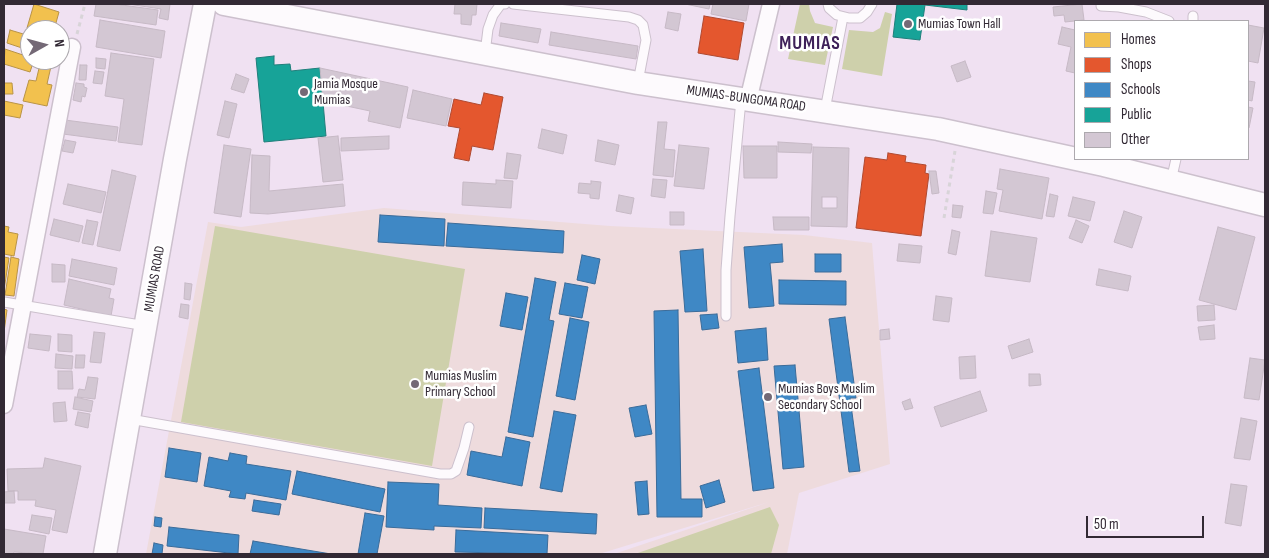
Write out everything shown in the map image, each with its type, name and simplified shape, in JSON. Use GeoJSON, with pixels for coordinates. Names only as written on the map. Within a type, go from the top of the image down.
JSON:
{"type":"FeatureCollection","features":[{"type":"Feature","properties":{"kind":"street","name":"MUMIAS ROAD"},"geometry":{"type":"LineString","coordinates":[[105,554],[204,4]]}},
{"type":"Feature","properties":{"kind":"street","name":"MUMIAS-BUNGOMA ROAD"},"geometry":{"type":"LineString","coordinates":[[224,4],[638,83],[958,133],[1074,160]]}},
{"type":"Feature","properties":{"kind":"street"},"geometry":{"type":"LineString","coordinates":[[744,100],[771,4]]}},
{"type":"Feature","properties":{"kind":"street"},"geometry":{"type":"LineString","coordinates":[[4,405],[72,47]]}},
{"type":"Feature","properties":{"kind":"street","name":"MUMIAS-BUNGOMA ROAD"},"geometry":{"type":"LineString","coordinates":[[1075,160],[1265,205]]}},
{"type":"Feature","properties":{"kind":"lane"},"geometry":{"type":"LineString","coordinates":[[485,54],[492,15],[501,4],[505,4]]}},
{"type":"Feature","properties":{"kind":"lane"},"geometry":{"type":"LineString","coordinates":[[513,4],[629,17],[638,20],[643,25],[646,40],[638,83]]}},
{"type":"Feature","properties":{"kind":"lane"},"geometry":{"type":"LineString","coordinates":[[828,4],[834,13],[843,17],[860,18],[872,4]]}},
{"type":"Feature","properties":{"kind":"lane"},"geometry":{"type":"LineString","coordinates":[[1101,6],[1146,12],[1166,20]]}},
{"type":"Feature","properties":{"kind":"lane"},"geometry":{"type":"LineString","coordinates":[[825,111],[843,17]]}},
{"type":"Feature","properties":{"kind":"lane"},"geometry":{"type":"LineString","coordinates":[[726,316],[729,234],[744,100]]}},
{"type":"Feature","properties":{"kind":"lane"},"geometry":{"type":"LineString","coordinates":[[1171,182],[1176,160]]}},
{"type":"Feature","properties":{"kind":"lane"},"geometry":{"type":"LineString","coordinates":[[4,302],[146,326]]}},
{"type":"Feature","properties":{"kind":"lane"},"geometry":{"type":"LineString","coordinates":[[130,419],[440,474],[451,474],[456,471],[469,427]]}},
{"type":"Feature","properties":{"kind":"path"},"geometry":{"type":"LineString","coordinates":[[72,47],[86,4]]}},
{"type":"Feature","properties":{"kind":"path"},"geometry":{"type":"LineString","coordinates":[[944,218],[958,133]]}},
{"type":"Feature","properties":{"kind":"shaded area"},"geometry":{"type":"Polygon","coordinates":[[[384,208],[610,226],[804,235],[872,243],[890,464],[799,493],[787,554],[614,554],[769,502],[599,554],[146,554],[208,222],[241,227],[384,208]]]}},
{"type":"Feature","properties":{"kind":"green space"},"geometry":{"type":"Polygon","coordinates":[[[800,4],[809,4],[815,23],[833,27],[825,65],[788,59],[800,4]]]}},
{"type":"Feature","properties":{"kind":"green space"},"geometry":{"type":"Polygon","coordinates":[[[885,12],[892,14],[882,76],[842,69],[849,30],[873,32],[880,28],[885,12]]]}},
{"type":"Feature","properties":{"kind":"green space"},"geometry":{"type":"Polygon","coordinates":[[[215,226],[465,269],[432,466],[181,422],[215,226]]]}},
{"type":"Feature","properties":{"kind":"green space"},"geometry":{"type":"Polygon","coordinates":[[[770,507],[779,525],[771,554],[635,554],[770,507]]]}},
{"type":"Feature","properties":{"kind":"building: Homes"},"geometry":{"type":"Polygon","coordinates":[[[34,4],[59,12],[57,20],[29,20],[34,4]]]}},
{"type":"Feature","properties":{"kind":"building: Homes"},"geometry":{"type":"Polygon","coordinates":[[[10,30],[20,33],[20,47],[7,43],[10,30]]]}},
{"type":"Feature","properties":{"kind":"building: Homes"},"geometry":{"type":"Polygon","coordinates":[[[5,49],[20,54],[20,69],[4,64],[5,49]]]}},
{"type":"Feature","properties":{"kind":"building: Homes"},"geometry":{"type":"Polygon","coordinates":[[[39,70],[50,70],[47,84],[52,85],[47,106],[23,101],[29,80],[36,81],[39,70]]]}},
{"type":"Feature","properties":{"kind":"building: Homes"},"geometry":{"type":"Polygon","coordinates":[[[4,83],[12,83],[13,94],[4,94],[4,83]]]}},
{"type":"Feature","properties":{"kind":"building: Homes"},"geometry":{"type":"Polygon","coordinates":[[[4,101],[23,105],[20,118],[4,115],[4,101]]]}},
{"type":"Feature","properties":{"kind":"building: Homes"},"geometry":{"type":"Polygon","coordinates":[[[4,226],[9,227],[8,232],[18,234],[14,256],[4,254],[4,226]]]}},
{"type":"Feature","properties":{"kind":"building: Homes"},"geometry":{"type":"Polygon","coordinates":[[[4,257],[9,258],[4,290],[4,257]]]}},
{"type":"Feature","properties":{"kind":"building: Homes"},"geometry":{"type":"Polygon","coordinates":[[[11,257],[19,259],[14,296],[5,295],[11,257]]]}},
{"type":"Feature","properties":{"kind":"building: Homes"},"geometry":{"type":"Polygon","coordinates":[[[4,309],[7,310],[4,332],[4,309]]]}},
{"type":"Feature","properties":{"kind":"building: Shops"},"geometry":{"type":"Polygon","coordinates":[[[704,16],[744,23],[738,60],[698,53],[704,16]]]}},
{"type":"Feature","properties":{"kind":"building: Shops"},"geometry":{"type":"Polygon","coordinates":[[[484,93],[503,97],[493,150],[472,146],[469,161],[454,158],[460,128],[448,126],[454,99],[481,105],[484,93]]]}},
{"type":"Feature","properties":{"kind":"building: Shops"},"geometry":{"type":"Polygon","coordinates":[[[888,153],[906,156],[905,162],[926,165],[925,173],[929,174],[921,236],[856,228],[865,157],[887,160],[888,153]]]}},
{"type":"Feature","properties":{"kind":"building: Schools"},"geometry":{"type":"Polygon","coordinates":[[[380,215],[445,219],[444,246],[378,242],[380,215]]]}},
{"type":"Feature","properties":{"kind":"building: Schools"},"geometry":{"type":"Polygon","coordinates":[[[448,223],[564,231],[563,253],[446,246],[448,223]]]}},
{"type":"Feature","properties":{"kind":"building: Schools"},"geometry":{"type":"Polygon","coordinates":[[[782,244],[783,262],[770,263],[774,306],[749,308],[744,247],[782,244]]]}},
{"type":"Feature","properties":{"kind":"building: Schools"},"geometry":{"type":"Polygon","coordinates":[[[703,249],[707,311],[685,312],[680,251],[703,249]]]}},
{"type":"Feature","properties":{"kind":"building: Schools"},"geometry":{"type":"Polygon","coordinates":[[[815,254],[841,254],[841,272],[815,272],[815,254]]]}},
{"type":"Feature","properties":{"kind":"building: Schools"},"geometry":{"type":"Polygon","coordinates":[[[582,255],[600,259],[595,284],[577,280],[582,255]]]}},
{"type":"Feature","properties":{"kind":"building: Schools"},"geometry":{"type":"Polygon","coordinates":[[[535,278],[556,282],[549,320],[554,321],[533,437],[508,432],[535,278]]]}},
{"type":"Feature","properties":{"kind":"building: Schools"},"geometry":{"type":"Polygon","coordinates":[[[779,280],[846,281],[846,305],[779,304],[779,280]]]}},
{"type":"Feature","properties":{"kind":"building: Schools"},"geometry":{"type":"Polygon","coordinates":[[[565,283],[588,287],[582,318],[559,314],[565,283]]]}},
{"type":"Feature","properties":{"kind":"building: Schools"},"geometry":{"type":"Polygon","coordinates":[[[506,293],[528,297],[522,330],[500,326],[506,293]]]}},
{"type":"Feature","properties":{"kind":"building: Schools"},"geometry":{"type":"Polygon","coordinates":[[[678,310],[681,499],[702,499],[702,517],[657,517],[654,311],[678,310]]]}},
{"type":"Feature","properties":{"kind":"building: Schools"},"geometry":{"type":"Polygon","coordinates":[[[717,314],[719,328],[702,330],[700,315],[717,314]]]}},
{"type":"Feature","properties":{"kind":"building: Schools"},"geometry":{"type":"Polygon","coordinates":[[[845,317],[856,398],[850,398],[860,471],[849,472],[829,319],[845,317]]]}},
{"type":"Feature","properties":{"kind":"building: Schools"},"geometry":{"type":"Polygon","coordinates":[[[570,318],[589,322],[575,400],[556,396],[570,318]]]}},
{"type":"Feature","properties":{"kind":"building: Schools"},"geometry":{"type":"Polygon","coordinates":[[[766,328],[768,360],[738,363],[735,331],[766,328]]]}},
{"type":"Feature","properties":{"kind":"building: Schools"},"geometry":{"type":"Polygon","coordinates":[[[795,365],[804,467],[783,469],[774,366],[795,365]]]}},
{"type":"Feature","properties":{"kind":"building: Schools"},"geometry":{"type":"Polygon","coordinates":[[[759,368],[774,488],[753,491],[738,371],[759,368]]]}},
{"type":"Feature","properties":{"kind":"building: Schools"},"geometry":{"type":"Polygon","coordinates":[[[646,405],[652,434],[635,437],[629,408],[646,405]]]}},
{"type":"Feature","properties":{"kind":"building: Schools"},"geometry":{"type":"Polygon","coordinates":[[[554,411],[576,415],[562,492],[540,488],[554,411]]]}},
{"type":"Feature","properties":{"kind":"building: Schools"},"geometry":{"type":"Polygon","coordinates":[[[506,437],[530,442],[522,486],[467,475],[471,451],[502,457],[506,437]]]}},
{"type":"Feature","properties":{"kind":"building: Schools"},"geometry":{"type":"Polygon","coordinates":[[[169,448],[201,453],[197,482],[165,477],[169,448]]]}},
{"type":"Feature","properties":{"kind":"building: Schools"},"geometry":{"type":"Polygon","coordinates":[[[230,453],[247,456],[246,464],[291,471],[286,500],[246,493],[245,499],[229,497],[231,491],[204,486],[209,457],[228,461],[230,453]]]}},
{"type":"Feature","properties":{"kind":"building: Schools"},"geometry":{"type":"Polygon","coordinates":[[[297,471],[385,489],[380,512],[292,494],[297,471]]]}},
{"type":"Feature","properties":{"kind":"building: Schools"},"geometry":{"type":"Polygon","coordinates":[[[719,480],[725,502],[706,508],[700,486],[719,480]]]}},
{"type":"Feature","properties":{"kind":"building: Schools"},"geometry":{"type":"Polygon","coordinates":[[[647,481],[649,514],[638,515],[635,482],[647,481]]]}},
{"type":"Feature","properties":{"kind":"building: Schools"},"geometry":{"type":"Polygon","coordinates":[[[388,482],[439,484],[438,505],[482,508],[481,528],[434,526],[434,530],[386,527],[388,482]]]}},
{"type":"Feature","properties":{"kind":"building: Schools"},"geometry":{"type":"Polygon","coordinates":[[[254,500],[281,504],[279,515],[252,511],[254,500]]]}},
{"type":"Feature","properties":{"kind":"building: Schools"},"geometry":{"type":"Polygon","coordinates":[[[485,508],[597,514],[596,534],[484,528],[485,508]]]}},
{"type":"Feature","properties":{"kind":"building: Schools"},"geometry":{"type":"Polygon","coordinates":[[[365,513],[384,516],[377,554],[358,554],[365,513]]]}},
{"type":"Feature","properties":{"kind":"building: Schools"},"geometry":{"type":"Polygon","coordinates":[[[155,517],[162,518],[161,527],[154,526],[155,517]]]}},
{"type":"Feature","properties":{"kind":"building: Schools"},"geometry":{"type":"Polygon","coordinates":[[[169,527],[239,535],[238,554],[167,546],[169,527]]]}},
{"type":"Feature","properties":{"kind":"building: Schools"},"geometry":{"type":"Polygon","coordinates":[[[456,530],[548,535],[547,554],[455,552],[456,530]]]}},
{"type":"Feature","properties":{"kind":"building: Schools"},"geometry":{"type":"Polygon","coordinates":[[[253,541],[331,554],[250,554],[253,541]]]}},
{"type":"Feature","properties":{"kind":"building: Schools"},"geometry":{"type":"Polygon","coordinates":[[[154,543],[163,545],[162,554],[152,554],[154,543]]]}},
{"type":"Feature","properties":{"kind":"building: Public","name":"Mumias Town Hall"},"geometry":{"type":"Polygon","coordinates":[[[897,4],[967,4],[967,10],[925,5],[920,40],[893,37],[897,4]]]}},
{"type":"Feature","properties":{"kind":"building: Public"},"geometry":{"type":"Polygon","coordinates":[[[274,56],[274,65],[290,64],[291,71],[320,68],[326,136],[264,142],[256,58],[274,56]]]}},
{"type":"Feature","properties":{"kind":"building: Other"},"geometry":{"type":"Polygon","coordinates":[[[96,4],[115,4],[158,10],[156,25],[94,16],[96,4]]]}},
{"type":"Feature","properties":{"kind":"building: Other"},"geometry":{"type":"Polygon","coordinates":[[[128,4],[170,4],[168,20],[159,18],[161,9],[128,4]]]}},
{"type":"Feature","properties":{"kind":"building: Other"},"geometry":{"type":"Polygon","coordinates":[[[455,4],[477,4],[476,15],[472,15],[471,25],[461,24],[461,14],[454,14],[455,4]]]}},
{"type":"Feature","properties":{"kind":"building: Other"},"geometry":{"type":"Polygon","coordinates":[[[685,4],[710,4],[709,9],[685,4]]]}},
{"type":"Feature","properties":{"kind":"building: Other"},"geometry":{"type":"Polygon","coordinates":[[[713,4],[749,4],[746,21],[711,14],[713,4]]]}},
{"type":"Feature","properties":{"kind":"building: Other"},"geometry":{"type":"Polygon","coordinates":[[[1082,4],[1084,20],[1065,22],[1064,15],[1054,16],[1053,7],[1082,4]]]}},
{"type":"Feature","properties":{"kind":"building: Other"},"geometry":{"type":"Polygon","coordinates":[[[668,12],[681,14],[678,31],[665,28],[668,12]]]}},
{"type":"Feature","properties":{"kind":"building: Other"},"geometry":{"type":"Polygon","coordinates":[[[100,20],[165,31],[161,58],[96,47],[100,20]]]}},
{"type":"Feature","properties":{"kind":"building: Other"},"geometry":{"type":"Polygon","coordinates":[[[501,23],[541,29],[538,43],[499,36],[501,23]]]}},
{"type":"Feature","properties":{"kind":"building: Other"},"geometry":{"type":"Polygon","coordinates":[[[1249,25],[1264,28],[1258,63],[1249,61],[1249,25]]]}},
{"type":"Feature","properties":{"kind":"building: Other"},"geometry":{"type":"Polygon","coordinates":[[[1062,27],[1074,30],[1074,73],[1066,71],[1071,47],[1058,44],[1062,27]]]}},
{"type":"Feature","properties":{"kind":"building: Other"},"geometry":{"type":"Polygon","coordinates":[[[551,32],[638,46],[636,59],[549,45],[551,32]]]}},
{"type":"Feature","properties":{"kind":"building: Other"},"geometry":{"type":"Polygon","coordinates":[[[111,53],[154,59],[142,145],[118,142],[124,99],[105,96],[111,53]]]}},
{"type":"Feature","properties":{"kind":"building: Other"},"geometry":{"type":"Polygon","coordinates":[[[96,58],[106,59],[105,69],[96,68],[96,58]]]}},
{"type":"Feature","properties":{"kind":"building: Other"},"geometry":{"type":"Polygon","coordinates":[[[965,61],[971,77],[957,82],[951,66],[965,61]]]}},
{"type":"Feature","properties":{"kind":"building: Other"},"geometry":{"type":"Polygon","coordinates":[[[80,65],[87,65],[86,80],[79,80],[80,65]]]}},
{"type":"Feature","properties":{"kind":"building: Other"},"geometry":{"type":"Polygon","coordinates":[[[320,68],[408,87],[400,128],[368,121],[370,111],[323,101],[320,68]]]}},
{"type":"Feature","properties":{"kind":"building: Other"},"geometry":{"type":"Polygon","coordinates":[[[95,71],[104,72],[102,84],[93,83],[95,71]]]}},
{"type":"Feature","properties":{"kind":"building: Other"},"geometry":{"type":"Polygon","coordinates":[[[236,74],[249,79],[244,93],[231,89],[236,74]]]}},
{"type":"Feature","properties":{"kind":"building: Other"},"geometry":{"type":"Polygon","coordinates":[[[1249,81],[1255,82],[1252,101],[1249,100],[1249,81]]]}},
{"type":"Feature","properties":{"kind":"building: Other"},"geometry":{"type":"Polygon","coordinates":[[[76,83],[84,84],[84,87],[87,88],[85,97],[82,96],[81,102],[73,100],[76,83]]]}},
{"type":"Feature","properties":{"kind":"building: Other"},"geometry":{"type":"Polygon","coordinates":[[[413,90],[452,99],[446,126],[407,118],[413,90]]]}},
{"type":"Feature","properties":{"kind":"building: Other"},"geometry":{"type":"Polygon","coordinates":[[[225,101],[237,104],[229,138],[217,135],[225,101]]]}},
{"type":"Feature","properties":{"kind":"building: Other"},"geometry":{"type":"Polygon","coordinates":[[[1249,107],[1253,108],[1249,128],[1249,107]]]}},
{"type":"Feature","properties":{"kind":"building: Other"},"geometry":{"type":"Polygon","coordinates":[[[65,120],[118,127],[116,141],[63,134],[65,120]]]}},
{"type":"Feature","properties":{"kind":"building: Other"},"geometry":{"type":"Polygon","coordinates":[[[658,122],[667,122],[664,149],[675,150],[673,177],[653,175],[658,122]]]}},
{"type":"Feature","properties":{"kind":"building: Other"},"geometry":{"type":"Polygon","coordinates":[[[542,129],[567,135],[563,154],[538,148],[542,129]]]}},
{"type":"Feature","properties":{"kind":"building: Other"},"geometry":{"type":"Polygon","coordinates":[[[338,136],[343,180],[323,182],[318,138],[338,136]]]}},
{"type":"Feature","properties":{"kind":"building: Other"},"geometry":{"type":"Polygon","coordinates":[[[389,136],[389,149],[341,151],[341,138],[389,136]]]}},
{"type":"Feature","properties":{"kind":"building: Other"},"geometry":{"type":"Polygon","coordinates":[[[65,140],[76,142],[73,153],[62,151],[65,140]]]}},
{"type":"Feature","properties":{"kind":"building: Other"},"geometry":{"type":"Polygon","coordinates":[[[598,140],[619,145],[615,165],[595,161],[598,140]]]}},
{"type":"Feature","properties":{"kind":"building: Other"},"geometry":{"type":"Polygon","coordinates":[[[778,142],[812,144],[811,153],[778,152],[778,142]]]}},
{"type":"Feature","properties":{"kind":"building: Other"},"geometry":{"type":"Polygon","coordinates":[[[224,145],[251,149],[241,217],[214,213],[224,145]]]}},
{"type":"Feature","properties":{"kind":"building: Other"},"geometry":{"type":"Polygon","coordinates":[[[679,145],[709,148],[704,189],[674,186],[679,145]]]}},
{"type":"Feature","properties":{"kind":"building: Other"},"geometry":{"type":"Polygon","coordinates":[[[743,146],[777,146],[777,178],[744,178],[743,146]]]}},
{"type":"Feature","properties":{"kind":"building: Other"},"geometry":{"type":"Polygon","coordinates":[[[813,147],[849,148],[847,227],[811,226],[813,147]],[[822,197],[822,208],[837,208],[837,197],[822,197]]]}},
{"type":"Feature","properties":{"kind":"building: Other"},"geometry":{"type":"Polygon","coordinates":[[[507,153],[521,155],[517,179],[504,178],[507,153]]]}},
{"type":"Feature","properties":{"kind":"building: Other"},"geometry":{"type":"Polygon","coordinates":[[[252,155],[270,156],[269,191],[343,184],[345,206],[268,214],[250,213],[252,155]]]}},
{"type":"Feature","properties":{"kind":"building: Other"},"geometry":{"type":"Polygon","coordinates":[[[1000,169],[1049,178],[1042,219],[999,211],[1003,190],[997,189],[1000,169]]]}},
{"type":"Feature","properties":{"kind":"building: Other"},"geometry":{"type":"Polygon","coordinates":[[[112,170],[136,176],[120,251],[97,246],[112,170]]]}},
{"type":"Feature","properties":{"kind":"building: Other"},"geometry":{"type":"Polygon","coordinates":[[[929,171],[936,171],[939,193],[932,194],[929,171]]]}},
{"type":"Feature","properties":{"kind":"building: Other"},"geometry":{"type":"Polygon","coordinates":[[[653,179],[667,180],[665,198],[651,196],[653,179]]]}},
{"type":"Feature","properties":{"kind":"building: Other"},"geometry":{"type":"Polygon","coordinates":[[[496,180],[513,181],[511,208],[462,205],[463,182],[496,184],[496,180]]]}},
{"type":"Feature","properties":{"kind":"building: Other"},"geometry":{"type":"Polygon","coordinates":[[[591,181],[601,182],[599,199],[590,198],[590,194],[578,193],[579,183],[591,184],[591,181]]]}},
{"type":"Feature","properties":{"kind":"building: Other"},"geometry":{"type":"Polygon","coordinates":[[[68,184],[106,192],[101,213],[63,204],[68,184]]]}},
{"type":"Feature","properties":{"kind":"building: Other"},"geometry":{"type":"Polygon","coordinates":[[[986,191],[997,193],[993,214],[983,213],[986,191]]]}},
{"type":"Feature","properties":{"kind":"building: Other"},"geometry":{"type":"Polygon","coordinates":[[[1050,194],[1058,196],[1054,217],[1046,216],[1050,194]]]}},
{"type":"Feature","properties":{"kind":"building: Other"},"geometry":{"type":"Polygon","coordinates":[[[619,195],[634,198],[631,214],[616,211],[619,195]]]}},
{"type":"Feature","properties":{"kind":"building: Other"},"geometry":{"type":"Polygon","coordinates":[[[1073,197],[1095,202],[1090,221],[1068,216],[1073,197]]]}},
{"type":"Feature","properties":{"kind":"building: Other"},"geometry":{"type":"Polygon","coordinates":[[[953,205],[963,206],[961,218],[952,217],[953,205]]]}},
{"type":"Feature","properties":{"kind":"building: Other"},"geometry":{"type":"Polygon","coordinates":[[[1124,211],[1142,217],[1132,248],[1114,242],[1124,211]]]}},
{"type":"Feature","properties":{"kind":"building: Other"},"geometry":{"type":"Polygon","coordinates":[[[670,212],[684,212],[684,225],[670,225],[670,212]]]}},
{"type":"Feature","properties":{"kind":"building: Other"},"geometry":{"type":"Polygon","coordinates":[[[773,217],[809,217],[809,230],[774,230],[773,217]]]}},
{"type":"Feature","properties":{"kind":"building: Other"},"geometry":{"type":"Polygon","coordinates":[[[54,219],[83,226],[79,242],[50,235],[54,219]]]}},
{"type":"Feature","properties":{"kind":"building: Other"},"geometry":{"type":"Polygon","coordinates":[[[87,220],[98,222],[93,245],[82,243],[87,220]]]}},
{"type":"Feature","properties":{"kind":"building: Other"},"geometry":{"type":"Polygon","coordinates":[[[1076,220],[1089,226],[1082,243],[1069,238],[1076,220]]]}},
{"type":"Feature","properties":{"kind":"building: Other"},"geometry":{"type":"Polygon","coordinates":[[[1218,227],[1255,237],[1236,310],[1199,300],[1218,227]]]}},
{"type":"Feature","properties":{"kind":"building: Other"},"geometry":{"type":"Polygon","coordinates":[[[952,230],[960,232],[956,255],[948,253],[952,230]]]}},
{"type":"Feature","properties":{"kind":"building: Other"},"geometry":{"type":"Polygon","coordinates":[[[991,231],[1037,238],[1030,282],[985,276],[991,231]]]}},
{"type":"Feature","properties":{"kind":"building: Other"},"geometry":{"type":"Polygon","coordinates":[[[899,244],[922,246],[920,263],[897,261],[899,244]]]}},
{"type":"Feature","properties":{"kind":"building: Other"},"geometry":{"type":"Polygon","coordinates":[[[72,259],[117,268],[114,285],[69,276],[72,259]]]}},
{"type":"Feature","properties":{"kind":"building: Other"},"geometry":{"type":"Polygon","coordinates":[[[52,264],[65,265],[65,282],[52,282],[52,264]]]}},
{"type":"Feature","properties":{"kind":"building: Other"},"geometry":{"type":"Polygon","coordinates":[[[1099,269],[1131,276],[1128,291],[1096,285],[1099,269]]]}},
{"type":"Feature","properties":{"kind":"building: Other"},"geometry":{"type":"Polygon","coordinates":[[[69,279],[111,289],[109,298],[114,299],[111,316],[64,305],[69,279]]]}},
{"type":"Feature","properties":{"kind":"building: Other"},"geometry":{"type":"Polygon","coordinates":[[[185,283],[192,284],[190,300],[184,299],[185,283]]]}},
{"type":"Feature","properties":{"kind":"building: Other"},"geometry":{"type":"Polygon","coordinates":[[[936,296],[952,298],[949,322],[933,320],[936,296]]]}},
{"type":"Feature","properties":{"kind":"building: Other"},"geometry":{"type":"Polygon","coordinates":[[[181,304],[189,305],[188,319],[179,317],[181,304]]]}},
{"type":"Feature","properties":{"kind":"building: Other"},"geometry":{"type":"Polygon","coordinates":[[[1214,305],[1215,320],[1198,321],[1197,306],[1214,305]]]}},
{"type":"Feature","properties":{"kind":"building: Other"},"geometry":{"type":"Polygon","coordinates":[[[1214,325],[1215,339],[1200,340],[1198,327],[1214,325]]]}},
{"type":"Feature","properties":{"kind":"building: Other"},"geometry":{"type":"Polygon","coordinates":[[[889,329],[890,339],[880,340],[880,330],[889,329]]]}},
{"type":"Feature","properties":{"kind":"building: Other"},"geometry":{"type":"Polygon","coordinates":[[[94,332],[105,333],[101,363],[90,362],[94,332]]]}},
{"type":"Feature","properties":{"kind":"building: Other"},"geometry":{"type":"Polygon","coordinates":[[[30,334],[51,336],[49,351],[28,348],[30,334]]]}},
{"type":"Feature","properties":{"kind":"building: Other"},"geometry":{"type":"Polygon","coordinates":[[[58,334],[72,335],[72,352],[58,351],[58,334]]]}},
{"type":"Feature","properties":{"kind":"building: Other"},"geometry":{"type":"Polygon","coordinates":[[[1029,339],[1033,352],[1012,359],[1008,346],[1029,339]]]}},
{"type":"Feature","properties":{"kind":"building: Other"},"geometry":{"type":"Polygon","coordinates":[[[56,354],[73,356],[72,369],[55,368],[56,354]]]}},
{"type":"Feature","properties":{"kind":"building: Other"},"geometry":{"type":"Polygon","coordinates":[[[76,355],[85,355],[84,368],[75,368],[76,355]]]}},
{"type":"Feature","properties":{"kind":"building: Other"},"geometry":{"type":"Polygon","coordinates":[[[975,356],[976,378],[960,379],[959,357],[975,356]]]}},
{"type":"Feature","properties":{"kind":"building: Other"},"geometry":{"type":"Polygon","coordinates":[[[1250,358],[1265,360],[1259,400],[1244,398],[1250,358]]]}},
{"type":"Feature","properties":{"kind":"building: Other"},"geometry":{"type":"Polygon","coordinates":[[[58,371],[72,371],[73,389],[58,389],[58,371]]]}},
{"type":"Feature","properties":{"kind":"building: Other"},"geometry":{"type":"Polygon","coordinates":[[[1029,374],[1040,374],[1041,385],[1029,386],[1029,374]]]}},
{"type":"Feature","properties":{"kind":"building: Other"},"geometry":{"type":"Polygon","coordinates":[[[88,377],[98,378],[95,399],[77,397],[79,389],[85,390],[88,377]]]}},
{"type":"Feature","properties":{"kind":"building: Other"},"geometry":{"type":"Polygon","coordinates":[[[980,391],[987,411],[941,427],[934,407],[980,391]]]}},
{"type":"Feature","properties":{"kind":"building: Other"},"geometry":{"type":"Polygon","coordinates":[[[75,397],[93,401],[91,412],[73,409],[75,397]]]}},
{"type":"Feature","properties":{"kind":"building: Other"},"geometry":{"type":"Polygon","coordinates":[[[910,399],[913,408],[905,410],[902,402],[910,399]]]}},
{"type":"Feature","properties":{"kind":"building: Other"},"geometry":{"type":"Polygon","coordinates":[[[65,402],[67,421],[54,422],[53,403],[65,402]]]}},
{"type":"Feature","properties":{"kind":"building: Other"},"geometry":{"type":"Polygon","coordinates":[[[78,412],[90,414],[88,428],[75,425],[78,412]]]}},
{"type":"Feature","properties":{"kind":"building: Other"},"geometry":{"type":"Polygon","coordinates":[[[1241,418],[1257,421],[1250,460],[1234,458],[1241,418]]]}},
{"type":"Feature","properties":{"kind":"building: Other"},"geometry":{"type":"Polygon","coordinates":[[[45,458],[81,466],[67,533],[52,530],[56,510],[35,506],[36,500],[18,500],[18,491],[8,491],[7,469],[43,468],[45,458]]]}},
{"type":"Feature","properties":{"kind":"building: Other"},"geometry":{"type":"Polygon","coordinates":[[[1231,484],[1247,486],[1241,526],[1225,523],[1231,484]]]}},
{"type":"Feature","properties":{"kind":"building: Other"},"geometry":{"type":"Polygon","coordinates":[[[14,491],[15,503],[4,503],[4,492],[14,491]]]}},
{"type":"Feature","properties":{"kind":"building: Other"},"geometry":{"type":"Polygon","coordinates":[[[32,515],[52,518],[49,534],[29,530],[32,515]]]}},
{"type":"Feature","properties":{"kind":"building: Other"},"geometry":{"type":"Polygon","coordinates":[[[4,529],[46,536],[43,554],[14,552],[13,554],[4,554],[4,529]]]}},
{"type":"Feature","properties":{"kind":"place","name":"Mumias Town Hall"},"geometry":{"type":"Point","coordinates":[908,24]}},
{"type":"Feature","properties":{"kind":"place","name":"Jamia Mosque Mumias"},"geometry":{"type":"Point","coordinates":[304,92]}},
{"type":"Feature","properties":{"kind":"place","name":"Mumias Muslim Primary School"},"geometry":{"type":"Point","coordinates":[415,384]}},
{"type":"Feature","properties":{"kind":"place","name":"Mumias Boys Muslim Secondary School"},"geometry":{"type":"Point","coordinates":[768,397]}},
{"type":"Feature","properties":{"kind":"district","name":"MUMIAS"},"geometry":{"type":"Point","coordinates":[810,44]}}]}
